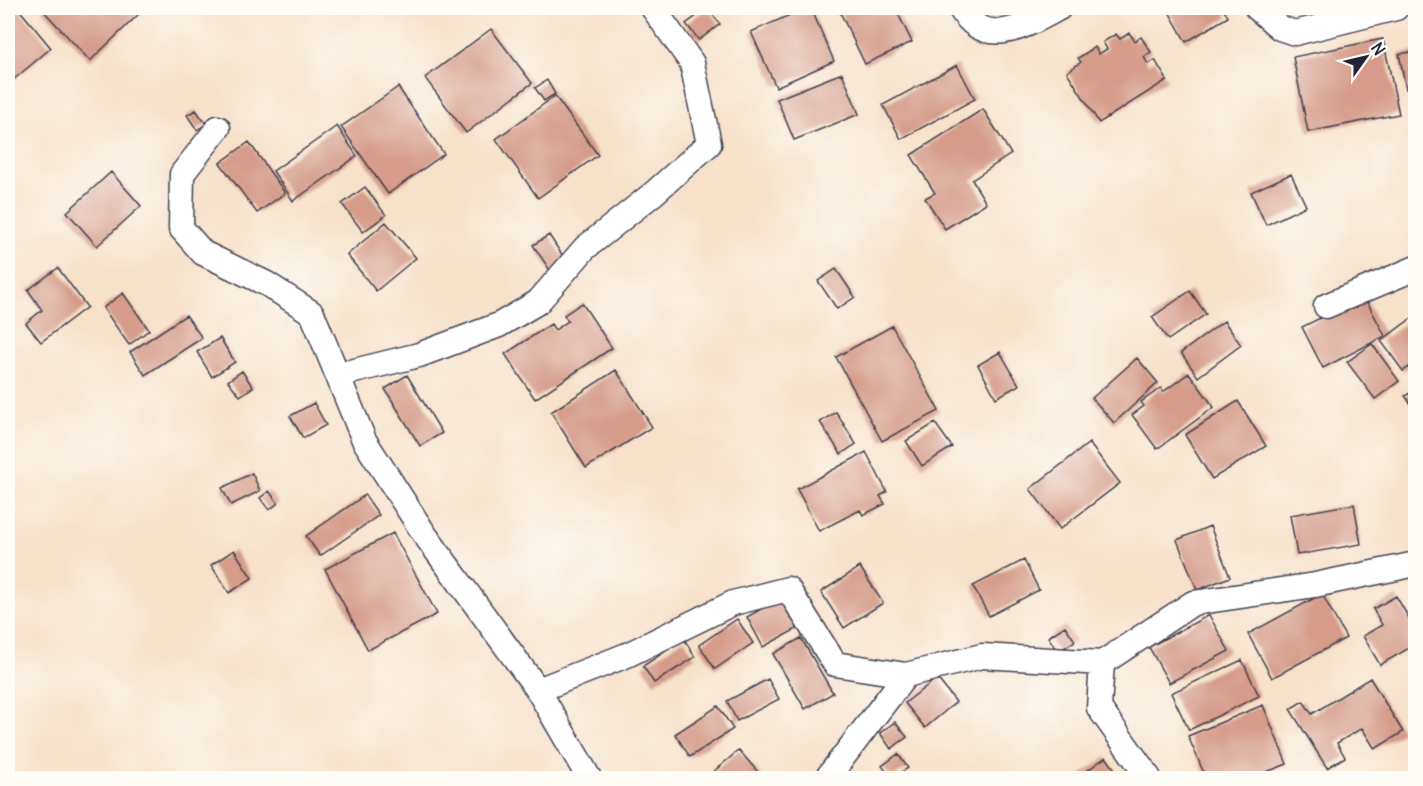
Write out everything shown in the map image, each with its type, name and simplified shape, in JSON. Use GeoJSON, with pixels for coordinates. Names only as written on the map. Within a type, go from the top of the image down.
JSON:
{"type":"FeatureCollection","features":[{"type":"Feature","properties":{"kind":"street"},"geometry":{"type":"LineString","coordinates":[[338,375],[419,355],[499,325],[538,302],[585,248],[654,193],[709,144],[692,63],[653,8]]}},
{"type":"Feature","properties":{"kind":"street"},"geometry":{"type":"LineString","coordinates":[[960,8],[975,24],[991,31],[1007,32],[1022,28],[1059,8]]}},
{"type":"Feature","properties":{"kind":"street"},"geometry":{"type":"LineString","coordinates":[[1257,8],[1280,28],[1295,33],[1396,8]]}},
{"type":"Feature","properties":{"kind":"street"},"geometry":{"type":"LineString","coordinates":[[218,128],[182,174],[181,228],[203,253],[267,284],[312,313],[364,440],[425,535],[537,690],[589,778]]}},
{"type":"Feature","properties":{"kind":"street"},"geometry":{"type":"LineString","coordinates":[[1326,306],[1416,268]]}},
{"type":"Feature","properties":{"kind":"street"},"geometry":{"type":"LineString","coordinates":[[537,690],[627,655],[733,603],[788,589],[835,664],[906,675],[982,656],[1102,663],[1193,603],[1315,585],[1416,564]]}},
{"type":"Feature","properties":{"kind":"street"},"geometry":{"type":"LineString","coordinates":[[1102,663],[1099,708],[1149,778]]}},
{"type":"Feature","properties":{"kind":"street"},"geometry":{"type":"LineString","coordinates":[[827,778],[906,675]]}},
{"type":"Feature","properties":{"kind":"building"},"geometry":{"type":"Polygon","coordinates":[[[18,8],[51,48],[12,81],[8,76],[8,16],[18,8]]]}},
{"type":"Feature","properties":{"kind":"building"},"geometry":{"type":"Polygon","coordinates":[[[41,8],[135,8],[140,13],[90,61],[41,8]]]}},
{"type":"Feature","properties":{"kind":"building"},"geometry":{"type":"Polygon","coordinates":[[[707,8],[720,24],[699,40],[686,24],[707,8]]]}},
{"type":"Feature","properties":{"kind":"building"},"geometry":{"type":"Polygon","coordinates":[[[806,8],[811,8],[834,61],[776,87],[751,32],[806,8]]]}},
{"type":"Feature","properties":{"kind":"building"},"geometry":{"type":"Polygon","coordinates":[[[838,8],[895,8],[912,42],[865,64],[838,8]]]}},
{"type":"Feature","properties":{"kind":"building"},"geometry":{"type":"Polygon","coordinates":[[[1167,8],[1223,8],[1228,17],[1186,42],[1167,8]]]}},
{"type":"Feature","properties":{"kind":"building"},"geometry":{"type":"Polygon","coordinates":[[[491,29],[532,83],[466,133],[425,78],[491,29]]]}},
{"type":"Feature","properties":{"kind":"building"},"geometry":{"type":"Polygon","coordinates":[[[1129,33],[1135,41],[1141,37],[1151,52],[1144,57],[1148,64],[1155,60],[1167,80],[1099,123],[1067,72],[1081,62],[1078,58],[1095,47],[1099,54],[1107,49],[1103,42],[1116,34],[1120,39],[1129,33]]]}},
{"type":"Feature","properties":{"kind":"building"},"geometry":{"type":"Polygon","coordinates":[[[1383,39],[1399,114],[1308,132],[1293,57],[1383,39]]]}},
{"type":"Feature","properties":{"kind":"building"},"geometry":{"type":"Polygon","coordinates":[[[1416,51],[1416,87],[1406,89],[1399,54],[1416,51]]]}},
{"type":"Feature","properties":{"kind":"building"},"geometry":{"type":"Polygon","coordinates":[[[957,65],[975,99],[901,139],[883,105],[957,65]]]}},
{"type":"Feature","properties":{"kind":"building"},"geometry":{"type":"Polygon","coordinates":[[[842,73],[859,114],[794,140],[777,99],[842,73]]]}},
{"type":"Feature","properties":{"kind":"building"},"geometry":{"type":"Polygon","coordinates":[[[547,80],[555,94],[544,101],[535,88],[547,80]]]}},
{"type":"Feature","properties":{"kind":"building"},"geometry":{"type":"Polygon","coordinates":[[[398,87],[444,154],[388,194],[341,127],[398,87]]]}},
{"type":"Feature","properties":{"kind":"building"},"geometry":{"type":"Polygon","coordinates":[[[555,96],[598,155],[538,198],[496,139],[555,96]]]}},
{"type":"Feature","properties":{"kind":"building"},"geometry":{"type":"Polygon","coordinates":[[[983,109],[1011,154],[972,180],[986,203],[945,229],[925,198],[935,193],[911,155],[983,109]]]}},
{"type":"Feature","properties":{"kind":"building"},"geometry":{"type":"Polygon","coordinates":[[[196,110],[206,124],[197,130],[187,115],[196,110]]]}},
{"type":"Feature","properties":{"kind":"building"},"geometry":{"type":"Polygon","coordinates":[[[337,126],[357,156],[293,201],[273,171],[337,126]]]}},
{"type":"Feature","properties":{"kind":"building"},"geometry":{"type":"Polygon","coordinates":[[[249,142],[285,193],[257,213],[220,163],[249,142]]]}},
{"type":"Feature","properties":{"kind":"building"},"geometry":{"type":"Polygon","coordinates":[[[111,172],[141,206],[97,246],[67,212],[111,172]]]}},
{"type":"Feature","properties":{"kind":"building"},"geometry":{"type":"Polygon","coordinates":[[[1291,174],[1306,206],[1266,225],[1251,192],[1291,174]]]}},
{"type":"Feature","properties":{"kind":"building"},"geometry":{"type":"Polygon","coordinates":[[[365,187],[386,215],[363,232],[342,204],[365,187]]]}},
{"type":"Feature","properties":{"kind":"building"},"geometry":{"type":"Polygon","coordinates":[[[386,222],[416,258],[376,291],[347,255],[386,222]]]}},
{"type":"Feature","properties":{"kind":"building"},"geometry":{"type":"Polygon","coordinates":[[[549,235],[566,261],[551,272],[533,245],[549,235]]]}},
{"type":"Feature","properties":{"kind":"building"},"geometry":{"type":"Polygon","coordinates":[[[58,268],[87,307],[41,342],[26,323],[42,310],[28,290],[58,268]]]}},
{"type":"Feature","properties":{"kind":"building"},"geometry":{"type":"Polygon","coordinates":[[[836,269],[855,297],[837,309],[818,281],[836,269]]]}},
{"type":"Feature","properties":{"kind":"building"},"geometry":{"type":"Polygon","coordinates":[[[1190,291],[1206,314],[1168,340],[1152,317],[1190,291]]]}},
{"type":"Feature","properties":{"kind":"building"},"geometry":{"type":"Polygon","coordinates":[[[123,293],[149,330],[129,345],[103,308],[123,293]]]}},
{"type":"Feature","properties":{"kind":"building"},"geometry":{"type":"Polygon","coordinates":[[[1364,296],[1385,336],[1323,368],[1302,327],[1364,296]]]}},
{"type":"Feature","properties":{"kind":"building"},"geometry":{"type":"Polygon","coordinates":[[[582,303],[612,348],[535,399],[505,354],[551,324],[555,330],[568,321],[564,315],[582,303]]]}},
{"type":"Feature","properties":{"kind":"building"},"geometry":{"type":"Polygon","coordinates":[[[186,315],[202,338],[145,375],[130,352],[186,315]]]}},
{"type":"Feature","properties":{"kind":"building"},"geometry":{"type":"Polygon","coordinates":[[[1416,315],[1416,362],[1403,371],[1381,341],[1416,315]]]}},
{"type":"Feature","properties":{"kind":"building"},"geometry":{"type":"Polygon","coordinates":[[[1224,321],[1241,345],[1198,377],[1181,353],[1224,321]]]}},
{"type":"Feature","properties":{"kind":"building"},"geometry":{"type":"Polygon","coordinates":[[[892,326],[939,411],[882,441],[836,357],[892,326]]]}},
{"type":"Feature","properties":{"kind":"building"},"geometry":{"type":"Polygon","coordinates":[[[220,338],[235,362],[212,377],[197,352],[220,338]]]}},
{"type":"Feature","properties":{"kind":"building"},"geometry":{"type":"Polygon","coordinates":[[[1372,344],[1399,381],[1375,399],[1347,362],[1372,344]]]}},
{"type":"Feature","properties":{"kind":"building"},"geometry":{"type":"Polygon","coordinates":[[[1000,352],[1019,385],[996,398],[978,365],[1000,352]]]}},
{"type":"Feature","properties":{"kind":"building"},"geometry":{"type":"Polygon","coordinates":[[[1137,358],[1158,383],[1114,423],[1092,398],[1137,358]]]}},
{"type":"Feature","properties":{"kind":"building"},"geometry":{"type":"Polygon","coordinates":[[[616,370],[652,427],[586,468],[551,412],[616,370]]]}},
{"type":"Feature","properties":{"kind":"building"},"geometry":{"type":"Polygon","coordinates":[[[242,371],[253,387],[240,396],[228,381],[242,371]]]}},
{"type":"Feature","properties":{"kind":"building"},"geometry":{"type":"Polygon","coordinates":[[[1189,373],[1214,407],[1157,449],[1132,415],[1144,406],[1141,402],[1161,388],[1163,392],[1189,373]]]}},
{"type":"Feature","properties":{"kind":"building"},"geometry":{"type":"Polygon","coordinates":[[[407,375],[442,433],[420,446],[385,389],[407,375]]]}},
{"type":"Feature","properties":{"kind":"building"},"geometry":{"type":"Polygon","coordinates":[[[1416,389],[1416,411],[1405,396],[1416,389]]]}},
{"type":"Feature","properties":{"kind":"building"},"geometry":{"type":"Polygon","coordinates":[[[1238,401],[1266,446],[1212,479],[1185,435],[1238,401]]]}},
{"type":"Feature","properties":{"kind":"building"},"geometry":{"type":"Polygon","coordinates":[[[314,403],[326,425],[303,438],[290,416],[314,403]]]}},
{"type":"Feature","properties":{"kind":"building"},"geometry":{"type":"Polygon","coordinates":[[[836,412],[856,444],[841,454],[820,422],[836,412]]]}},
{"type":"Feature","properties":{"kind":"building"},"geometry":{"type":"Polygon","coordinates":[[[935,423],[952,447],[922,466],[906,441],[935,423]]]}},
{"type":"Feature","properties":{"kind":"building"},"geometry":{"type":"Polygon","coordinates":[[[1089,443],[1120,483],[1060,529],[1030,489],[1089,443]]]}},
{"type":"Feature","properties":{"kind":"building"},"geometry":{"type":"Polygon","coordinates":[[[866,452],[887,492],[880,496],[885,504],[863,515],[860,510],[819,531],[797,489],[866,452]]]}},
{"type":"Feature","properties":{"kind":"building"},"geometry":{"type":"Polygon","coordinates":[[[252,473],[260,491],[231,505],[222,488],[252,473]]]}},
{"type":"Feature","properties":{"kind":"building"},"geometry":{"type":"Polygon","coordinates":[[[269,491],[278,503],[269,510],[260,498],[269,491]]]}},
{"type":"Feature","properties":{"kind":"building"},"geometry":{"type":"Polygon","coordinates":[[[365,495],[379,515],[320,556],[306,536],[365,495]]]}},
{"type":"Feature","properties":{"kind":"building"},"geometry":{"type":"Polygon","coordinates":[[[1354,504],[1361,544],[1297,555],[1290,515],[1354,504]]]}},
{"type":"Feature","properties":{"kind":"building"},"geometry":{"type":"Polygon","coordinates":[[[1210,526],[1230,577],[1197,590],[1177,540],[1210,526]]]}},
{"type":"Feature","properties":{"kind":"building"},"geometry":{"type":"Polygon","coordinates":[[[393,533],[437,614],[368,650],[325,569],[393,533]]]}},
{"type":"Feature","properties":{"kind":"building"},"geometry":{"type":"Polygon","coordinates":[[[234,550],[252,578],[229,593],[211,565],[234,550]]]}},
{"type":"Feature","properties":{"kind":"building"},"geometry":{"type":"Polygon","coordinates":[[[1024,560],[1039,590],[989,616],[973,586],[1024,560]]]}},
{"type":"Feature","properties":{"kind":"building"},"geometry":{"type":"Polygon","coordinates":[[[860,567],[883,603],[844,628],[821,592],[860,567]]]}},
{"type":"Feature","properties":{"kind":"building"},"geometry":{"type":"Polygon","coordinates":[[[789,593],[806,624],[763,647],[747,617],[789,593]]]}},
{"type":"Feature","properties":{"kind":"building"},"geometry":{"type":"Polygon","coordinates":[[[1322,594],[1346,638],[1272,678],[1248,634],[1322,594]]]}},
{"type":"Feature","properties":{"kind":"building"},"geometry":{"type":"Polygon","coordinates":[[[1396,596],[1416,630],[1416,644],[1380,665],[1363,636],[1382,625],[1373,609],[1396,596]]]}},
{"type":"Feature","properties":{"kind":"building"},"geometry":{"type":"Polygon","coordinates":[[[1209,615],[1229,651],[1169,683],[1149,647],[1209,615]]]}},
{"type":"Feature","properties":{"kind":"building"},"geometry":{"type":"Polygon","coordinates":[[[737,619],[753,643],[715,669],[699,645],[737,619]]]}},
{"type":"Feature","properties":{"kind":"building"},"geometry":{"type":"Polygon","coordinates":[[[1065,626],[1075,641],[1058,652],[1048,637],[1065,626]]]}},
{"type":"Feature","properties":{"kind":"building"},"geometry":{"type":"Polygon","coordinates":[[[801,638],[833,693],[805,709],[773,654],[801,638]]]}},
{"type":"Feature","properties":{"kind":"building"},"geometry":{"type":"Polygon","coordinates":[[[684,639],[695,657],[654,683],[643,666],[684,639]]]}},
{"type":"Feature","properties":{"kind":"building"},"geometry":{"type":"Polygon","coordinates":[[[1242,660],[1259,696],[1189,730],[1171,693],[1242,660]]]}},
{"type":"Feature","properties":{"kind":"building"},"geometry":{"type":"Polygon","coordinates":[[[937,678],[956,702],[925,728],[905,703],[937,678]]]}},
{"type":"Feature","properties":{"kind":"building"},"geometry":{"type":"Polygon","coordinates":[[[1370,678],[1403,732],[1375,749],[1362,728],[1337,743],[1345,757],[1327,768],[1290,709],[1303,701],[1312,714],[1370,678]]]}},
{"type":"Feature","properties":{"kind":"building"},"geometry":{"type":"Polygon","coordinates":[[[768,679],[779,699],[737,721],[727,701],[768,679]]]}},
{"type":"Feature","properties":{"kind":"building"},"geometry":{"type":"Polygon","coordinates":[[[1263,705],[1287,764],[1251,778],[1206,778],[1188,736],[1263,705]]]}},
{"type":"Feature","properties":{"kind":"building"},"geometry":{"type":"Polygon","coordinates":[[[718,706],[733,729],[690,757],[675,734],[718,706]]]}},
{"type":"Feature","properties":{"kind":"building"},"geometry":{"type":"Polygon","coordinates":[[[895,722],[907,737],[891,749],[880,733],[895,722]]]}},
{"type":"Feature","properties":{"kind":"building"},"geometry":{"type":"Polygon","coordinates":[[[739,750],[763,778],[718,778],[713,772],[739,750]]]}},
{"type":"Feature","properties":{"kind":"building"},"geometry":{"type":"Polygon","coordinates":[[[898,754],[908,768],[892,778],[882,766],[898,754]]]}},
{"type":"Feature","properties":{"kind":"building"},"geometry":{"type":"Polygon","coordinates":[[[1106,757],[1121,778],[1077,778],[1106,757]]]}}]}
